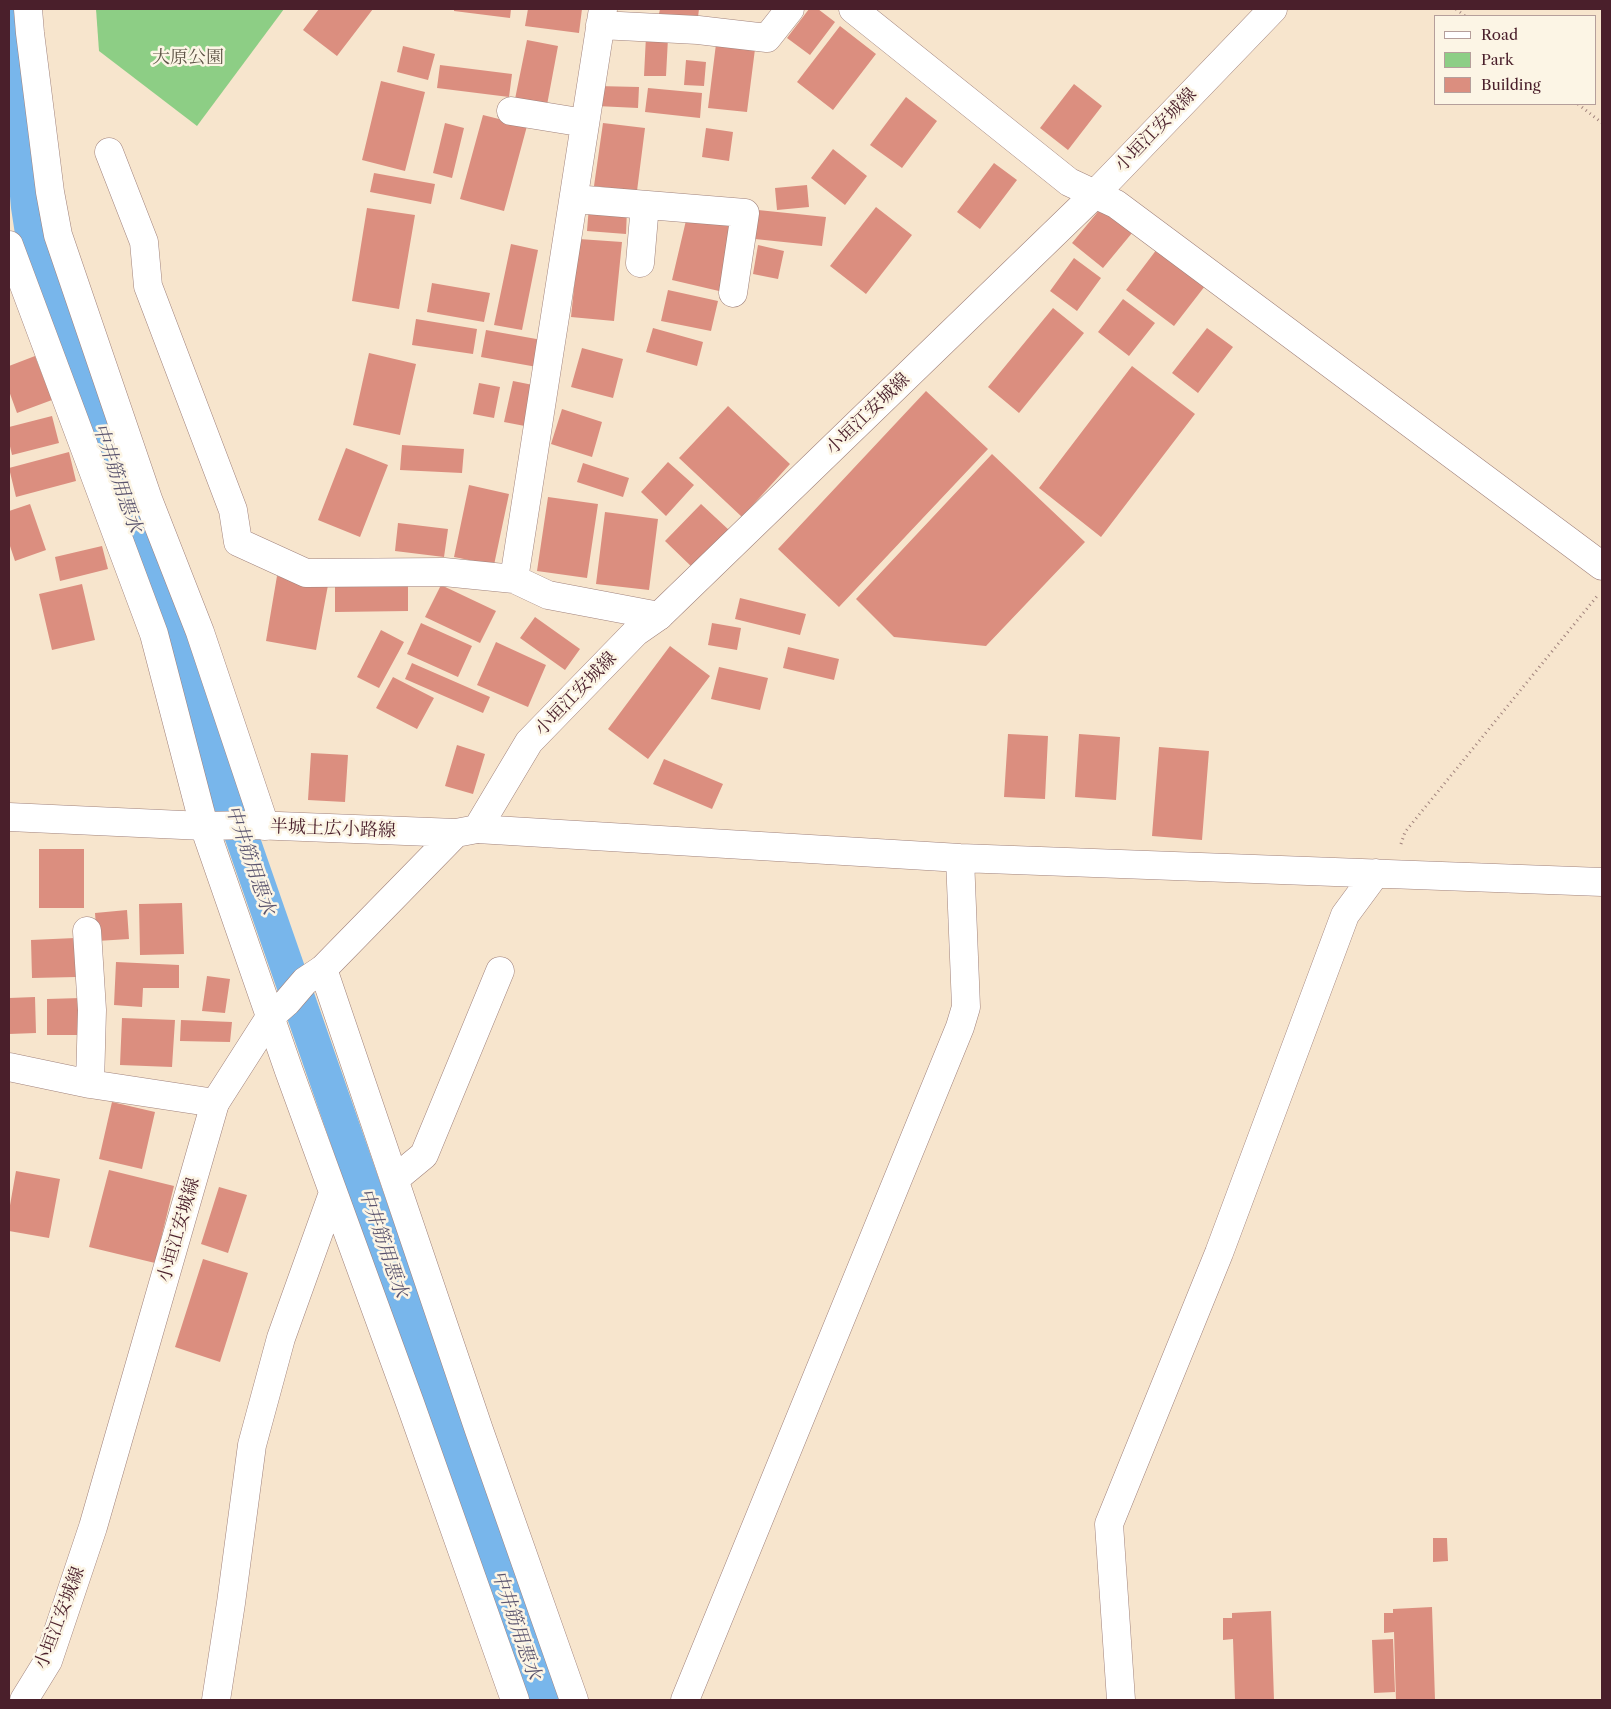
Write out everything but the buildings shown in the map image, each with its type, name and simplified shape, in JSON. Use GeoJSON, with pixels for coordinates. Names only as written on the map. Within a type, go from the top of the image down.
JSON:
{"type":"FeatureCollection","features":[{"type":"Feature","properties":{"kind":"street"},"geometry":{"type":"LineString","coordinates":[[28,9],[50,192],[58,235],[148,499],[200,632],[259,826]]}},
{"type":"Feature","properties":{"kind":"street"},"geometry":{"type":"LineString","coordinates":[[514,579],[602,17],[767,38],[790,9]]}},
{"type":"Feature","properties":{"kind":"street"},"geometry":{"type":"LineString","coordinates":[[853,9],[1069,182],[1116,204],[1602,566]]}},
{"type":"Feature","properties":{"kind":"street","name":"小垣江安城線"},"geometry":{"type":"LineString","coordinates":[[24,1700],[48,1661],[93,1527],[215,1103],[279,1009],[466,831],[529,742],[636,632],[659,616],[1094,195],[1273,9]]}},
{"type":"Feature","properties":{"kind":"street"},"geometry":{"type":"LineString","coordinates":[[511,111],[585,123]]}},
{"type":"Feature","properties":{"kind":"street"},"geometry":{"type":"LineString","coordinates":[[108,152],[144,242],[148,286],[233,510],[238,542],[306,574],[444,572],[514,579],[548,595],[659,616]]}},
{"type":"Feature","properties":{"kind":"street"},"geometry":{"type":"LineString","coordinates":[[574,199],[745,213],[733,293]]}},
{"type":"Feature","properties":{"kind":"street"},"geometry":{"type":"LineString","coordinates":[[640,263],[645,205]]}},
{"type":"Feature","properties":{"kind":"street"},"geometry":{"type":"LineString","coordinates":[[9,245],[154,634],[215,825],[279,1009],[333,1193],[410,1403],[515,1700]]}},
{"type":"Feature","properties":{"kind":"street","name":"半城土広小路線"},"geometry":{"type":"LineString","coordinates":[[9,817],[215,825],[466,831],[960,858],[1602,882]]}},
{"type":"Feature","properties":{"kind":"street"},"geometry":{"type":"LineString","coordinates":[[686,1700],[960,1027],[966,1007],[960,858]]}},
{"type":"Feature","properties":{"kind":"street"},"geometry":{"type":"LineString","coordinates":[[1121,1700],[1108,1524],[1219,1253],[1345,915],[1383,873]]}},
{"type":"Feature","properties":{"kind":"street"},"geometry":{"type":"LineString","coordinates":[[87,931],[92,1010],[90,1084]]}},
{"type":"Feature","properties":{"kind":"street"},"geometry":{"type":"LineString","coordinates":[[395,1180],[424,1155],[500,970]]}},
{"type":"Feature","properties":{"kind":"street"},"geometry":{"type":"LineString","coordinates":[[314,975],[395,1180],[479,1430],[574,1700]]}},
{"type":"Feature","properties":{"kind":"street"},"geometry":{"type":"LineString","coordinates":[[9,1067],[90,1084],[215,1103]]}},
{"type":"Feature","properties":{"kind":"street"},"geometry":{"type":"LineString","coordinates":[[216,1700],[233,1593],[252,1445],[281,1338],[333,1193]]}},
{"type":"Feature","properties":{"kind":"path"},"geometry":{"type":"LineString","coordinates":[[1579,105],[1602,123]]}},
{"type":"Feature","properties":{"kind":"path"},"geometry":{"type":"LineString","coordinates":[[1383,873],[1405,832],[1602,590]]}},
{"type":"Feature","properties":{"kind":"green space","name":"大原公園"},"geometry":{"type":"Polygon","coordinates":[[[96,9],[284,9],[197,126],[99,51],[96,9]]]}},
{"type":"Feature","properties":{"kind":"waterway","name":"中井筋用悪水"},"geometry":{"type":"LineString","coordinates":[[11,9],[28,207],[32,233],[542,1700]]}}]}
